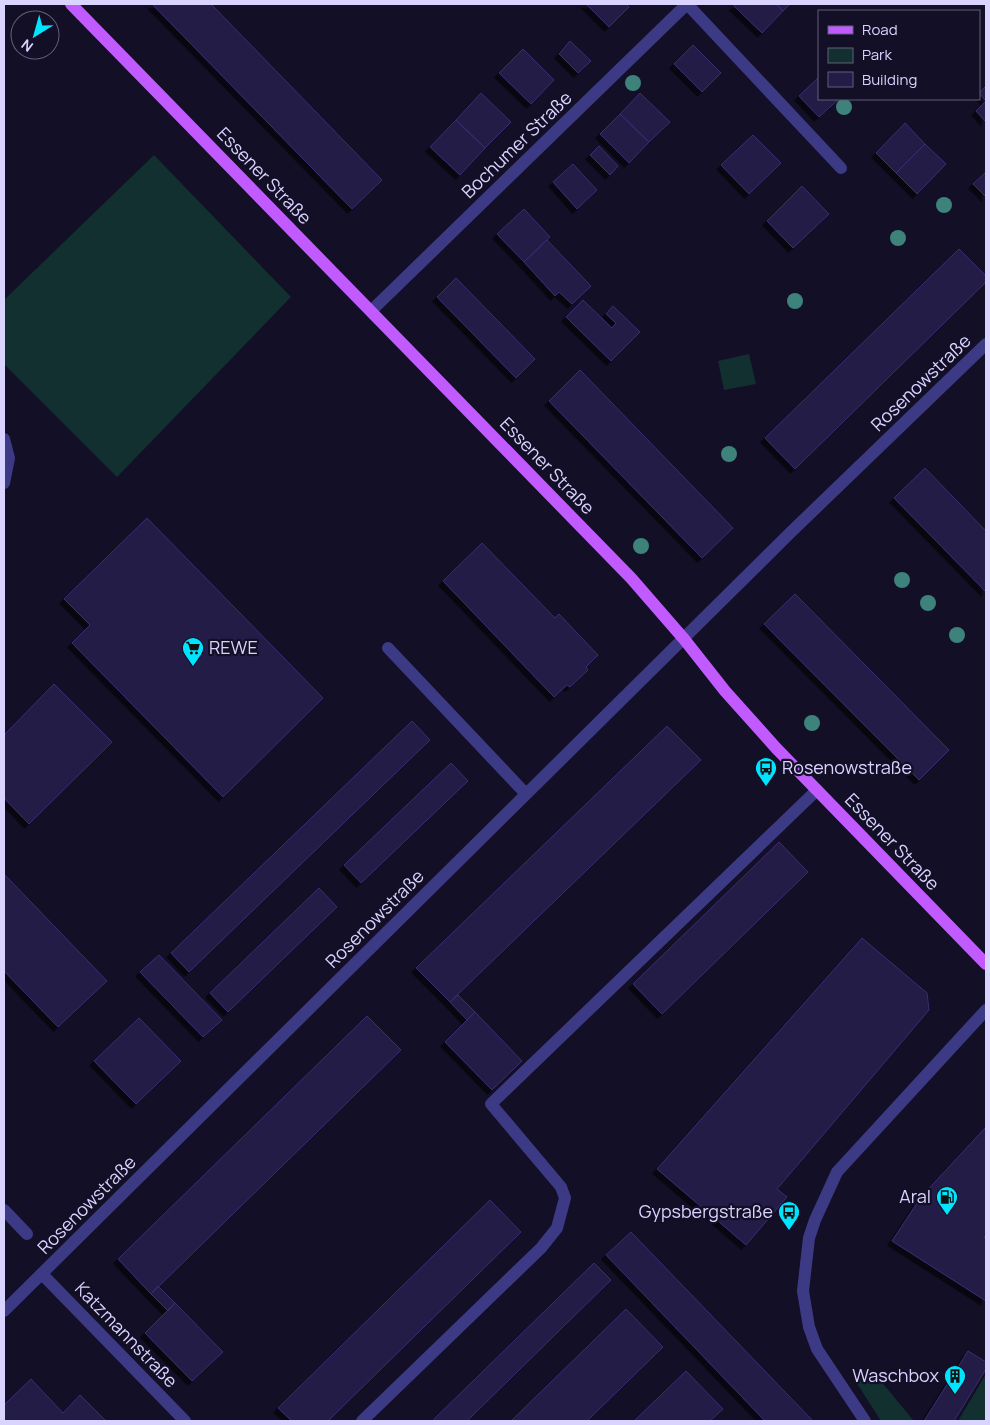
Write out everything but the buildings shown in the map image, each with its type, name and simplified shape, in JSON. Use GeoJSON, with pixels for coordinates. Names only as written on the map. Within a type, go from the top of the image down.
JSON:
{"type":"FeatureCollection","features":[{"type":"Feature","properties":{"kind":"main road","name":"Essener Straße"},"geometry":{"type":"LineString","coordinates":[[71,4],[631,578],[684,639],[725,691],[776,748],[986,964]]}},
{"type":"Feature","properties":{"kind":"street","name":"Bochumer Straße"},"geometry":{"type":"LineString","coordinates":[[371,311],[687,4],[841,168]]}},
{"type":"Feature","properties":{"kind":"street","name":"Rosenowstraße"},"geometry":{"type":"LineString","coordinates":[[4,1311],[791,532],[986,344]]}},
{"type":"Feature","properties":{"kind":"street"},"geometry":{"type":"LineString","coordinates":[[4,439],[9,458],[4,482]]}},
{"type":"Feature","properties":{"kind":"street"},"geometry":{"type":"LineString","coordinates":[[388,648],[526,794]]}},
{"type":"Feature","properties":{"kind":"street"},"geometry":{"type":"LineString","coordinates":[[362,1421],[541,1248],[557,1228],[565,1198],[561,1187],[491,1104],[817,790]]}},
{"type":"Feature","properties":{"kind":"street"},"geometry":{"type":"LineString","coordinates":[[865,1421],[817,1349],[809,1327],[803,1290],[809,1238],[814,1220],[837,1172],[986,1010]]}},
{"type":"Feature","properties":{"kind":"street"},"geometry":{"type":"LineString","coordinates":[[4,1210],[27,1234]]}},
{"type":"Feature","properties":{"kind":"street","name":"Katzmannstraße"},"geometry":{"type":"LineString","coordinates":[[42,1274],[185,1421]]}},
{"type":"Feature","properties":{"kind":"green space"},"geometry":{"type":"Polygon","coordinates":[[[154,155],[291,297],[117,477],[4,364],[4,300],[154,155]]]}},
{"type":"Feature","properties":{"kind":"green space"},"geometry":{"type":"Polygon","coordinates":[[[749,354],[756,384],[724,390],[718,361],[749,354]]]}},
{"type":"Feature","properties":{"kind":"green space"},"geometry":{"type":"Polygon","coordinates":[[[870,1368],[914,1421],[881,1421],[856,1382],[859,1372],[870,1368]]]}},
{"type":"Feature","properties":{"kind":"green space"},"geometry":{"type":"Polygon","coordinates":[[[986,1374],[986,1421],[958,1421],[986,1374]]]}},
{"type":"Feature","properties":{"kind":"place","name":"REWE"},"geometry":{"type":"Point","coordinates":[193,667]}},
{"type":"Feature","properties":{"kind":"place","name":"Rosenowstraße"},"geometry":{"type":"Point","coordinates":[766,787]}},
{"type":"Feature","properties":{"kind":"place","name":"Aral"},"geometry":{"type":"Point","coordinates":[947,1216]}},
{"type":"Feature","properties":{"kind":"place","name":"Gypsbergstraße"},"geometry":{"type":"Point","coordinates":[789,1231]}},
{"type":"Feature","properties":{"kind":"place","name":"Waschbox"},"geometry":{"type":"Point","coordinates":[955,1395]}}]}
